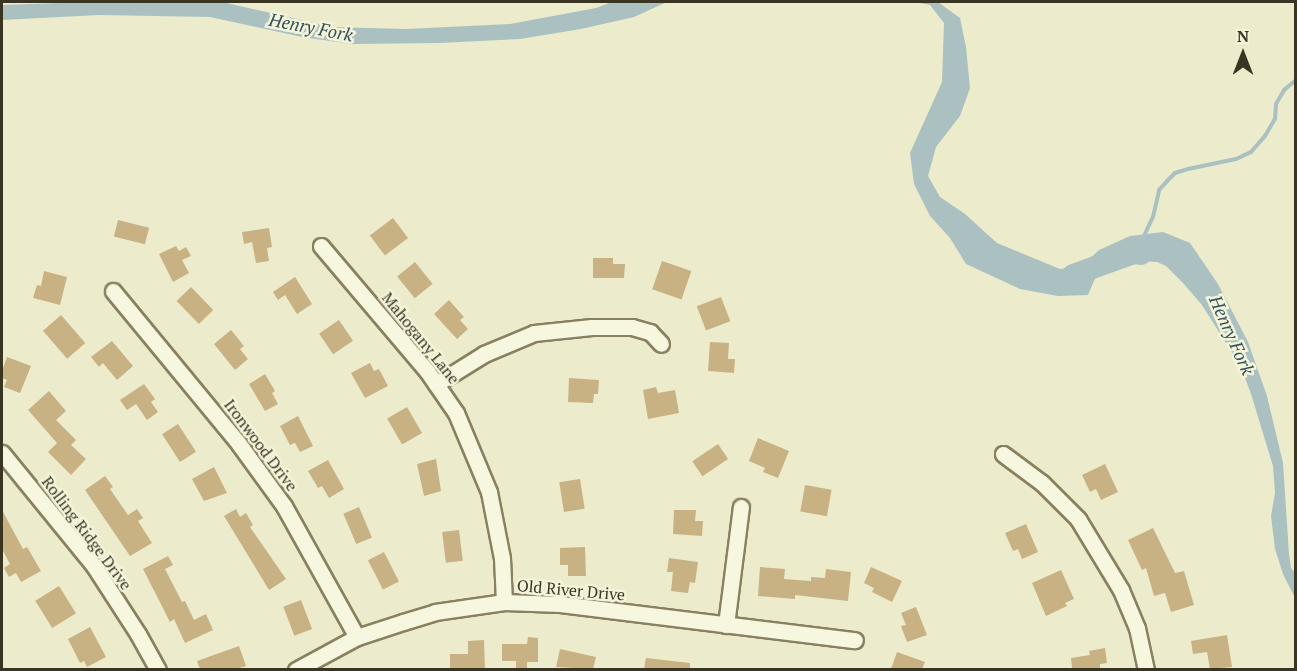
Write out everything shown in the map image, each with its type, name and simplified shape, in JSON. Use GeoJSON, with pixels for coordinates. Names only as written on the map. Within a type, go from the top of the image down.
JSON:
{"type":"FeatureCollection","features":[{"type":"Feature","properties":{"kind":"street","name":"Mahogany Lane"},"geometry":{"type":"LineString","coordinates":[[321,246],[436,384],[456,413],[489,492],[502,558],[504,602]]}},
{"type":"Feature","properties":{"kind":"street","name":"Ironwood Drive"},"geometry":{"type":"LineString","coordinates":[[113,291],[204,401],[284,506],[357,637]]}},
{"type":"Feature","properties":{"kind":"street"},"geometry":{"type":"LineString","coordinates":[[436,384],[484,354],[534,333],[592,327],[632,327],[650,332],[661,344]]}},
{"type":"Feature","properties":{"kind":"street","name":"Rolling Ridge Drive"},"geometry":{"type":"LineString","coordinates":[[2,453],[94,566],[158,669]]}},
{"type":"Feature","properties":{"kind":"street"},"geometry":{"type":"LineString","coordinates":[[1003,454],[1048,488],[1078,519],[1121,590],[1137,628],[1146,669]]}},
{"type":"Feature","properties":{"kind":"street"},"geometry":{"type":"LineString","coordinates":[[726,625],[741,507]]}},
{"type":"Feature","properties":{"kind":"street","name":"Old River Drive"},"geometry":{"type":"LineString","coordinates":[[296,669],[357,637],[435,612],[504,602],[560,604],[855,640]]}},
{"type":"Feature","properties":{"kind":"water"},"geometry":{"type":"Polygon","coordinates":[[[88,2],[222,2],[332,27],[406,29],[510,24],[596,8],[612,2],[667,2],[634,17],[581,29],[520,39],[440,43],[351,44],[302,37],[210,17],[99,15],[2,20],[2,5],[88,2]]]}},
{"type":"Feature","properties":{"kind":"water"},"geometry":{"type":"Polygon","coordinates":[[[915,2],[938,2],[960,18],[966,47],[970,88],[960,116],[936,147],[928,176],[940,197],[965,214],[997,243],[1060,269],[1081,267],[1099,250],[1130,236],[1163,232],[1190,243],[1218,284],[1248,342],[1267,396],[1283,463],[1289,554],[1291,568],[1295,573],[1295,598],[1283,574],[1275,549],[1271,516],[1275,493],[1273,466],[1251,394],[1241,367],[1202,305],[1183,283],[1166,266],[1157,262],[1117,260],[1102,262],[1088,295],[1058,296],[1020,289],[966,264],[950,238],[930,216],[914,184],[910,153],[942,82],[944,23],[930,5],[915,2]]]}},
{"type":"Feature","properties":{"kind":"building"},"geometry":{"type":"Polygon","coordinates":[[[393,218],[408,238],[385,255],[370,235],[393,218]]]}},
{"type":"Feature","properties":{"kind":"building"},"geometry":{"type":"Polygon","coordinates":[[[118,220],[149,228],[145,244],[114,236],[118,220]]]}},
{"type":"Feature","properties":{"kind":"building"},"geometry":{"type":"Polygon","coordinates":[[[269,228],[272,247],[267,248],[269,261],[256,263],[252,242],[244,244],[242,232],[269,228]]]}},
{"type":"Feature","properties":{"kind":"building"},"geometry":{"type":"Polygon","coordinates":[[[176,246],[179,251],[186,247],[191,256],[182,260],[189,273],[173,282],[159,254],[176,246]]]}},
{"type":"Feature","properties":{"kind":"building"},"geometry":{"type":"Polygon","coordinates":[[[593,258],[613,258],[613,264],[625,264],[624,278],[593,278],[593,258]]]}},
{"type":"Feature","properties":{"kind":"building"},"geometry":{"type":"Polygon","coordinates":[[[662,261],[691,271],[682,299],[652,289],[662,261]]]}},
{"type":"Feature","properties":{"kind":"building"},"geometry":{"type":"Polygon","coordinates":[[[415,262],[433,284],[415,298],[397,276],[415,262]]]}},
{"type":"Feature","properties":{"kind":"building"},"geometry":{"type":"Polygon","coordinates":[[[44,271],[67,277],[60,305],[33,298],[37,285],[41,286],[44,271]]]}},
{"type":"Feature","properties":{"kind":"building"},"geometry":{"type":"Polygon","coordinates":[[[295,277],[312,304],[297,314],[285,295],[278,300],[273,292],[295,277]]]}},
{"type":"Feature","properties":{"kind":"building"},"geometry":{"type":"Polygon","coordinates":[[[191,287],[213,310],[199,324],[177,301],[191,287]]]}},
{"type":"Feature","properties":{"kind":"building"},"geometry":{"type":"Polygon","coordinates":[[[721,297],[730,321],[706,331],[697,306],[721,297]]]}},
{"type":"Feature","properties":{"kind":"building"},"geometry":{"type":"Polygon","coordinates":[[[449,300],[464,317],[460,320],[468,329],[457,339],[434,314],[449,300]]]}},
{"type":"Feature","properties":{"kind":"building"},"geometry":{"type":"Polygon","coordinates":[[[61,315],[85,343],[67,359],[43,331],[61,315]]]}},
{"type":"Feature","properties":{"kind":"building"},"geometry":{"type":"Polygon","coordinates":[[[339,320],[353,341],[333,354],[319,333],[339,320]]]}},
{"type":"Feature","properties":{"kind":"building"},"geometry":{"type":"Polygon","coordinates":[[[231,330],[244,346],[240,349],[248,359],[235,370],[214,344],[231,330]]]}},
{"type":"Feature","properties":{"kind":"building"},"geometry":{"type":"Polygon","coordinates":[[[112,341],[133,366],[117,380],[103,363],[99,367],[91,357],[112,341]]]}},
{"type":"Feature","properties":{"kind":"building"},"geometry":{"type":"Polygon","coordinates":[[[710,342],[729,343],[728,359],[735,359],[734,373],[708,371],[710,342]]]}},
{"type":"Feature","properties":{"kind":"building"},"geometry":{"type":"Polygon","coordinates":[[[7,357],[31,366],[20,393],[4,387],[7,380],[2,378],[2,371],[7,357]]]}},
{"type":"Feature","properties":{"kind":"building"},"geometry":{"type":"Polygon","coordinates":[[[370,363],[374,371],[379,369],[388,386],[365,398],[351,373],[370,363]]]}},
{"type":"Feature","properties":{"kind":"building"},"geometry":{"type":"Polygon","coordinates":[[[265,374],[275,391],[272,393],[278,404],[265,411],[249,384],[265,374]]]}},
{"type":"Feature","properties":{"kind":"building"},"geometry":{"type":"Polygon","coordinates":[[[569,378],[599,380],[598,394],[594,394],[593,403],[568,402],[569,378]]]}},
{"type":"Feature","properties":{"kind":"building"},"geometry":{"type":"Polygon","coordinates":[[[144,384],[155,399],[151,402],[158,412],[147,420],[136,404],[127,410],[120,400],[144,384]]]}},
{"type":"Feature","properties":{"kind":"building"},"geometry":{"type":"Polygon","coordinates":[[[656,387],[658,393],[675,390],[679,413],[648,419],[643,390],[656,387]]]}},
{"type":"Feature","properties":{"kind":"building"},"geometry":{"type":"Polygon","coordinates":[[[49,391],[66,411],[56,420],[76,440],[71,445],[86,459],[71,475],[48,452],[57,443],[28,410],[49,391]]]}},
{"type":"Feature","properties":{"kind":"building"},"geometry":{"type":"Polygon","coordinates":[[[407,407],[422,433],[402,444],[387,418],[407,407]]]}},
{"type":"Feature","properties":{"kind":"building"},"geometry":{"type":"Polygon","coordinates":[[[298,416],[313,446],[300,452],[295,443],[290,445],[280,426],[298,416]]]}},
{"type":"Feature","properties":{"kind":"building"},"geometry":{"type":"Polygon","coordinates":[[[178,424],[196,452],[180,462],[162,434],[178,424]]]}},
{"type":"Feature","properties":{"kind":"building"},"geometry":{"type":"Polygon","coordinates":[[[758,438],[789,451],[778,478],[763,472],[765,468],[749,461],[758,438]]]}},
{"type":"Feature","properties":{"kind":"building"},"geometry":{"type":"Polygon","coordinates":[[[718,444],[728,459],[702,476],[692,461],[718,444]]]}},
{"type":"Feature","properties":{"kind":"building"},"geometry":{"type":"Polygon","coordinates":[[[436,459],[441,491],[424,496],[417,464],[436,459]]]}},
{"type":"Feature","properties":{"kind":"building"},"geometry":{"type":"Polygon","coordinates":[[[328,460],[344,489],[329,498],[322,486],[318,488],[308,471],[328,460]]]}},
{"type":"Feature","properties":{"kind":"building"},"geometry":{"type":"Polygon","coordinates":[[[1105,464],[1118,492],[1101,500],[1096,489],[1090,492],[1082,475],[1105,464]]]}},
{"type":"Feature","properties":{"kind":"building"},"geometry":{"type":"Polygon","coordinates":[[[214,467],[227,493],[204,501],[192,479],[214,467]]]}},
{"type":"Feature","properties":{"kind":"building"},"geometry":{"type":"Polygon","coordinates":[[[105,476],[113,487],[110,489],[128,515],[137,509],[143,518],[138,521],[152,543],[130,556],[85,490],[105,476]]]}},
{"type":"Feature","properties":{"kind":"building"},"geometry":{"type":"Polygon","coordinates":[[[580,479],[585,509],[564,512],[559,482],[580,479]]]}},
{"type":"Feature","properties":{"kind":"building"},"geometry":{"type":"Polygon","coordinates":[[[805,485],[832,490],[827,516],[800,512],[805,485]]]}},
{"type":"Feature","properties":{"kind":"building"},"geometry":{"type":"Polygon","coordinates":[[[359,507],[372,537],[356,544],[343,514],[359,507]]]}},
{"type":"Feature","properties":{"kind":"building"},"geometry":{"type":"Polygon","coordinates":[[[236,509],[240,517],[246,513],[253,525],[250,527],[286,579],[269,590],[224,516],[236,509]]]}},
{"type":"Feature","properties":{"kind":"building"},"geometry":{"type":"Polygon","coordinates":[[[2,510],[23,549],[27,547],[41,571],[21,582],[16,573],[9,577],[4,568],[10,564],[2,549],[2,510]]]}},
{"type":"Feature","properties":{"kind":"building"},"geometry":{"type":"Polygon","coordinates":[[[674,510],[696,510],[695,521],[703,521],[702,536],[673,534],[674,510]]]}},
{"type":"Feature","properties":{"kind":"building"},"geometry":{"type":"Polygon","coordinates":[[[1026,524],[1038,552],[1022,559],[1018,549],[1013,551],[1005,533],[1026,524]]]}},
{"type":"Feature","properties":{"kind":"building"},"geometry":{"type":"Polygon","coordinates":[[[1153,528],[1175,573],[1184,571],[1194,605],[1171,612],[1165,593],[1154,596],[1146,568],[1142,570],[1128,540],[1153,528]]]}},
{"type":"Feature","properties":{"kind":"building"},"geometry":{"type":"Polygon","coordinates":[[[459,530],[463,561],[446,563],[442,532],[459,530]]]}},
{"type":"Feature","properties":{"kind":"building"},"geometry":{"type":"Polygon","coordinates":[[[585,547],[586,576],[568,576],[568,565],[560,565],[560,548],[585,547]]]}},
{"type":"Feature","properties":{"kind":"building"},"geometry":{"type":"Polygon","coordinates":[[[384,552],[399,581],[383,590],[368,560],[384,552]]]}},
{"type":"Feature","properties":{"kind":"building"},"geometry":{"type":"Polygon","coordinates":[[[168,556],[173,565],[165,569],[182,602],[185,601],[194,620],[206,614],[213,630],[185,643],[174,619],[170,622],[143,569],[168,556]]]}},
{"type":"Feature","properties":{"kind":"building"},"geometry":{"type":"Polygon","coordinates":[[[669,558],[698,562],[695,583],[690,582],[688,593],[671,591],[673,572],[667,572],[669,558]]]}},
{"type":"Feature","properties":{"kind":"building"},"geometry":{"type":"Polygon","coordinates":[[[760,567],[785,569],[784,579],[811,581],[811,577],[825,578],[826,569],[851,572],[848,601],[795,595],[795,599],[758,596],[760,567]]]}},
{"type":"Feature","properties":{"kind":"building"},"geometry":{"type":"Polygon","coordinates":[[[871,567],[902,581],[892,602],[872,592],[874,588],[864,583],[871,567]]]}},
{"type":"Feature","properties":{"kind":"building"},"geometry":{"type":"Polygon","coordinates":[[[1061,570],[1074,599],[1065,603],[1067,606],[1046,616],[1032,583],[1061,570]]]}},
{"type":"Feature","properties":{"kind":"building"},"geometry":{"type":"Polygon","coordinates":[[[59,586],[76,613],[52,628],[35,601],[59,586]]]}},
{"type":"Feature","properties":{"kind":"building"},"geometry":{"type":"Polygon","coordinates":[[[301,600],[312,629],[294,636],[283,607],[301,600]]]}},
{"type":"Feature","properties":{"kind":"building"},"geometry":{"type":"Polygon","coordinates":[[[916,607],[927,635],[907,642],[901,626],[906,625],[901,613],[916,607]]]}},
{"type":"Feature","properties":{"kind":"building"},"geometry":{"type":"Polygon","coordinates":[[[90,627],[106,657],[87,667],[84,661],[80,663],[68,639],[90,627]]]}},
{"type":"Feature","properties":{"kind":"building"},"geometry":{"type":"Polygon","coordinates":[[[1227,635],[1232,667],[1210,669],[1207,652],[1193,654],[1191,641],[1227,635]]]}},
{"type":"Feature","properties":{"kind":"building"},"geometry":{"type":"Polygon","coordinates":[[[528,637],[538,638],[538,662],[527,662],[527,669],[516,669],[516,661],[502,661],[502,644],[527,644],[528,637]]]}},
{"type":"Feature","properties":{"kind":"building"},"geometry":{"type":"Polygon","coordinates":[[[484,640],[485,669],[450,669],[450,654],[468,654],[468,641],[484,640]]]}},
{"type":"Feature","properties":{"kind":"building"},"geometry":{"type":"Polygon","coordinates":[[[239,646],[246,666],[236,669],[200,669],[197,661],[239,646]]]}},
{"type":"Feature","properties":{"kind":"building"},"geometry":{"type":"Polygon","coordinates":[[[1105,648],[1107,663],[1100,664],[1100,669],[1072,668],[1071,658],[1090,655],[1089,651],[1105,648]]]}},
{"type":"Feature","properties":{"kind":"building"},"geometry":{"type":"Polygon","coordinates":[[[560,649],[596,657],[593,669],[556,667],[560,649]]]}},
{"type":"Feature","properties":{"kind":"building"},"geometry":{"type":"Polygon","coordinates":[[[897,652],[925,662],[922,669],[891,669],[897,652]]]}},
{"type":"Feature","properties":{"kind":"building"},"geometry":{"type":"Polygon","coordinates":[[[646,658],[690,663],[690,669],[644,669],[646,658]]]}},
{"type":"Feature","properties":{"kind":"waterway"},"geometry":{"type":"LineString","coordinates":[[1144,236],[1153,217],[1159,190],[1167,181],[1175,173],[1236,159],[1251,152],[1265,136],[1275,119],[1276,104],[1284,90],[1296,80]]}},
{"type":"Feature","properties":{"kind":"waterway","name":"Henry Fork"},"geometry":{"type":"LineString","coordinates":[[1073,275],[1134,253],[1141,254]]}}]}
